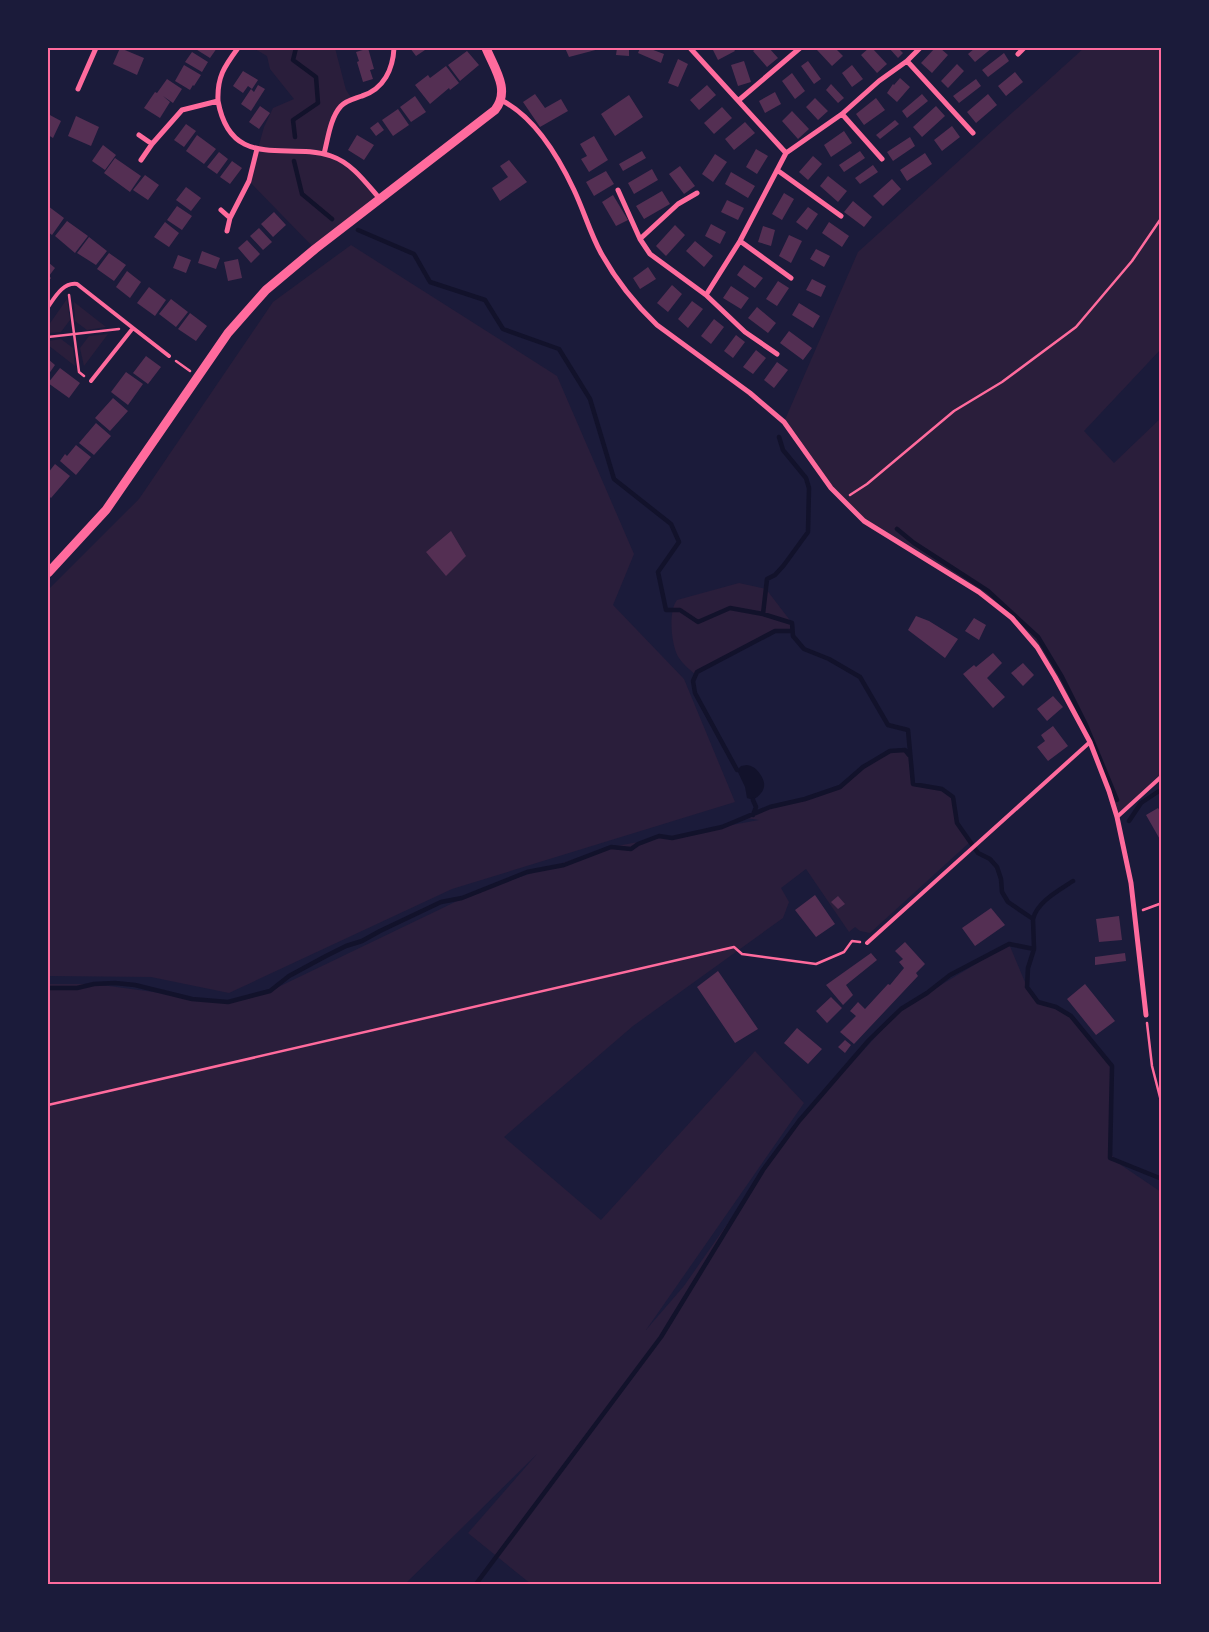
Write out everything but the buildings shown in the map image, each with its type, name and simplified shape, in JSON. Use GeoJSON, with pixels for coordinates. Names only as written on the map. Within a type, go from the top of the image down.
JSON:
{"type":"FeatureCollection","features":[{"type":"Feature","properties":{"kind":"street"},"geometry":{"type":"LineString","coordinates":[[78,89],[96,48]]}},
{"type":"Feature","properties":{"kind":"street"},"geometry":{"type":"LineString","coordinates":[[238,48],[223,69],[219,82],[218,101],[228,128],[241,140],[257,148],[324,154],[344,162],[380,199]]}},
{"type":"Feature","properties":{"kind":"street"},"geometry":{"type":"LineString","coordinates":[[324,154],[339,108],[346,101],[367,94],[380,85],[390,71],[394,48]]}},
{"type":"Feature","properties":{"kind":"street"},"geometry":{"type":"LineString","coordinates":[[48,573],[106,510],[228,333],[266,290],[315,248],[491,114],[498,106],[501,100],[502,85],[488,48]]}},
{"type":"Feature","properties":{"kind":"street"},"geometry":{"type":"LineString","coordinates":[[690,48],[786,154]]}},
{"type":"Feature","properties":{"kind":"street"},"geometry":{"type":"LineString","coordinates":[[739,100],[800,48]]}},
{"type":"Feature","properties":{"kind":"street"},"geometry":{"type":"LineString","coordinates":[[706,294],[740,241],[786,154],[842,114],[920,48]]}},
{"type":"Feature","properties":{"kind":"street"},"geometry":{"type":"LineString","coordinates":[[1018,54],[1024,48]]}},
{"type":"Feature","properties":{"kind":"street"},"geometry":{"type":"LineString","coordinates":[[907,60],[973,133]]}},
{"type":"Feature","properties":{"kind":"street"},"geometry":{"type":"LineString","coordinates":[[501,100],[513,106],[538,131],[552,150],[574,191],[600,252],[611,271],[635,302],[657,325],[750,393],[784,422],[831,488],[864,521],[979,592],[1012,618],[1047,662],[1090,742],[1117,816],[1126,854],[1146,1015]]}},
{"type":"Feature","properties":{"kind":"street"},"geometry":{"type":"LineString","coordinates":[[141,160],[152,144],[182,110],[218,101]]}},
{"type":"Feature","properties":{"kind":"street"},"geometry":{"type":"LineString","coordinates":[[842,114],[882,159]]}},
{"type":"Feature","properties":{"kind":"street"},"geometry":{"type":"LineString","coordinates":[[139,135],[152,144]]}},
{"type":"Feature","properties":{"kind":"street"},"geometry":{"type":"LineString","coordinates":[[227,230],[230,218],[249,181],[257,148]]}},
{"type":"Feature","properties":{"kind":"street"},"geometry":{"type":"LineString","coordinates":[[777,170],[841,216]]}},
{"type":"Feature","properties":{"kind":"street"},"geometry":{"type":"LineString","coordinates":[[618,190],[640,239],[650,254],[706,294],[745,332],[777,354]]}},
{"type":"Feature","properties":{"kind":"street"},"geometry":{"type":"LineString","coordinates":[[640,239],[678,204],[697,194]]}},
{"type":"Feature","properties":{"kind":"street"},"geometry":{"type":"LineString","coordinates":[[221,210],[230,218]]}},
{"type":"Feature","properties":{"kind":"street"},"geometry":{"type":"LineString","coordinates":[[740,241],[791,278]]}},
{"type":"Feature","properties":{"kind":"lane"},"geometry":{"type":"LineString","coordinates":[[48,307],[62,289],[68,285],[81,286],[169,356]]}},
{"type":"Feature","properties":{"kind":"lane"},"geometry":{"type":"LineString","coordinates":[[92,381],[133,328]]}},
{"type":"Feature","properties":{"kind":"lane"},"geometry":{"type":"LineString","coordinates":[[867,942],[1090,742]]}},
{"type":"Feature","properties":{"kind":"lane"},"geometry":{"type":"LineString","coordinates":[[1117,816],[1162,776]]}},
{"type":"Feature","properties":{"kind":"path"},"geometry":{"type":"LineString","coordinates":[[843,501],[855,490],[867,484],[954,411],[1002,382],[1076,327],[1132,261],[1162,217]]}},
{"type":"Feature","properties":{"kind":"path"},"geometry":{"type":"LineString","coordinates":[[68,285],[79,372],[92,381]]}},
{"type":"Feature","properties":{"kind":"path"},"geometry":{"type":"LineString","coordinates":[[48,337],[133,328]]}},
{"type":"Feature","properties":{"kind":"path"},"geometry":{"type":"LineString","coordinates":[[169,356],[198,376]]}},
{"type":"Feature","properties":{"kind":"path"},"geometry":{"type":"LineString","coordinates":[[1134,913],[1162,903]]}},
{"type":"Feature","properties":{"kind":"path"},"geometry":{"type":"LineString","coordinates":[[48,1105],[734,947],[742,954],[816,964],[844,952],[852,942],[867,942]]}},
{"type":"Feature","properties":{"kind":"path"},"geometry":{"type":"LineString","coordinates":[[1146,1015],[1152,1066],[1162,1105]]}},
{"type":"Feature","properties":{"kind":"shaded area"},"geometry":{"type":"Polygon","coordinates":[[[253,48],[335,48],[346,90],[352,99],[339,109],[324,154],[345,162],[380,199],[315,249],[249,181],[264,127],[273,108],[294,99],[270,69],[267,56],[253,48]]]}},
{"type":"Feature","properties":{"kind":"shaded area"},"geometry":{"type":"Polygon","coordinates":[[[1084,48],[1161,48],[1161,349],[1084,431],[1114,463],[1161,418],[1161,776],[1117,817],[1090,742],[1037,647],[996,605],[864,521],[843,501],[784,422],[858,252],[1084,48]]]}},
{"type":"Feature","properties":{"kind":"shaded area"},"geometry":{"type":"Polygon","coordinates":[[[351,245],[557,376],[634,554],[613,605],[684,679],[735,802],[452,889],[229,993],[151,977],[48,976],[48,590],[139,499],[273,302],[351,245]]]}},
{"type":"Feature","properties":{"kind":"shaded area"},"geometry":{"type":"Polygon","coordinates":[[[67,299],[70,320],[61,332],[48,333],[48,326],[67,299]]]}},
{"type":"Feature","properties":{"kind":"shaded area"},"geometry":{"type":"Polygon","coordinates":[[[74,302],[106,327],[87,330],[75,321],[74,302]]]}},
{"type":"Feature","properties":{"kind":"shaded area"},"geometry":{"type":"Polygon","coordinates":[[[108,334],[84,366],[80,348],[89,336],[108,334]]]}},
{"type":"Feature","properties":{"kind":"shaded area"},"geometry":{"type":"Polygon","coordinates":[[[61,339],[73,348],[75,366],[48,345],[48,341],[61,339]]]}},
{"type":"Feature","properties":{"kind":"shaded area"},"geometry":{"type":"Polygon","coordinates":[[[739,583],[766,589],[792,623],[792,631],[774,631],[733,652],[696,675],[682,662],[676,653],[672,637],[672,612],[674,605],[677,600],[739,583]]]}},
{"type":"Feature","properties":{"kind":"shaded area"},"geometry":{"type":"Polygon","coordinates":[[[905,750],[910,756],[913,784],[942,789],[953,797],[957,823],[970,842],[870,933],[860,931],[855,927],[849,932],[806,869],[781,888],[789,902],[783,918],[633,1026],[504,1137],[601,1220],[755,1051],[804,1103],[646,1330],[684,1286],[799,1121],[901,1009],[1009,944],[1027,987],[1038,1001],[1071,1016],[1112,1066],[1111,1154],[1118,1163],[1161,1192],[1161,1584],[531,1584],[468,1533],[537,1454],[405,1584],[48,1584],[48,984],[94,984],[228,1002],[270,991],[478,891],[611,847],[759,820],[746,818],[770,807],[805,799],[840,787],[863,767],[890,751],[905,750]]]}},
{"type":"Feature","properties":{"kind":"shaded area"},"geometry":{"type":"Polygon","coordinates":[[[747,765],[756,769],[764,782],[762,792],[753,800],[747,798],[745,787],[737,770],[741,766],[747,765]]]}},
{"type":"Feature","properties":{"kind":"waterway"},"geometry":{"type":"LineString","coordinates":[[295,137],[293,120],[318,103],[316,77],[293,60],[296,48]]}},
{"type":"Feature","properties":{"kind":"waterway"},"geometry":{"type":"LineString","coordinates":[[294,161],[302,194],[332,219]]}},
{"type":"Feature","properties":{"kind":"waterway"},"geometry":{"type":"LineString","coordinates":[[358,230],[414,254],[430,282],[485,300],[503,329],[559,349],[590,399],[614,479],[671,524],[679,542],[658,572],[666,610],[680,610],[698,622],[730,608],[763,614],[792,623],[793,636],[804,649],[829,659],[860,677],[888,725],[908,730],[913,784],[942,789],[953,797],[957,823],[978,853],[990,859],[997,867],[1001,879],[1002,892],[1008,902],[1033,919],[1034,949],[1028,968],[1027,987],[1038,1002],[1056,1007],[1071,1016],[1112,1066],[1110,1158],[1162,1179]]}},
{"type":"Feature","properties":{"kind":"waterway"},"geometry":{"type":"LineString","coordinates":[[763,614],[767,579],[775,575],[784,565],[808,532],[809,488],[806,478],[783,450],[779,437]]}},
{"type":"Feature","properties":{"kind":"waterway"},"geometry":{"type":"LineString","coordinates":[[897,529],[914,543],[988,591],[1038,637],[1062,677],[1086,725],[1117,800]]}},
{"type":"Feature","properties":{"kind":"waterway"},"geometry":{"type":"LineString","coordinates":[[737,770],[695,693],[693,681],[697,672],[775,631],[792,631]]}},
{"type":"Feature","properties":{"kind":"waterway"},"geometry":{"type":"LineString","coordinates":[[48,988],[77,988],[94,984],[115,983],[135,985],[192,999],[228,1002],[270,991],[289,976],[326,956],[346,946],[362,941],[441,902],[462,898],[527,872],[564,865],[611,847],[631,849],[638,844],[659,836],[672,838],[722,827],[770,807],[805,799],[840,787],[863,767],[890,751],[905,750],[909,755]]}},
{"type":"Feature","properties":{"kind":"waterway"},"geometry":{"type":"LineString","coordinates":[[1129,821],[1141,803],[1162,789]]}},
{"type":"Feature","properties":{"kind":"waterway"},"geometry":{"type":"LineString","coordinates":[[753,800],[756,807],[753,815]]}},
{"type":"Feature","properties":{"kind":"waterway"},"geometry":{"type":"LineString","coordinates":[[1033,919],[1043,902],[1073,881]]}},
{"type":"Feature","properties":{"kind":"waterway"},"geometry":{"type":"LineString","coordinates":[[476,1584],[661,1337],[763,1170],[799,1121],[869,1040],[901,1009],[927,993],[950,975],[1009,944],[1034,949]]}}]}
